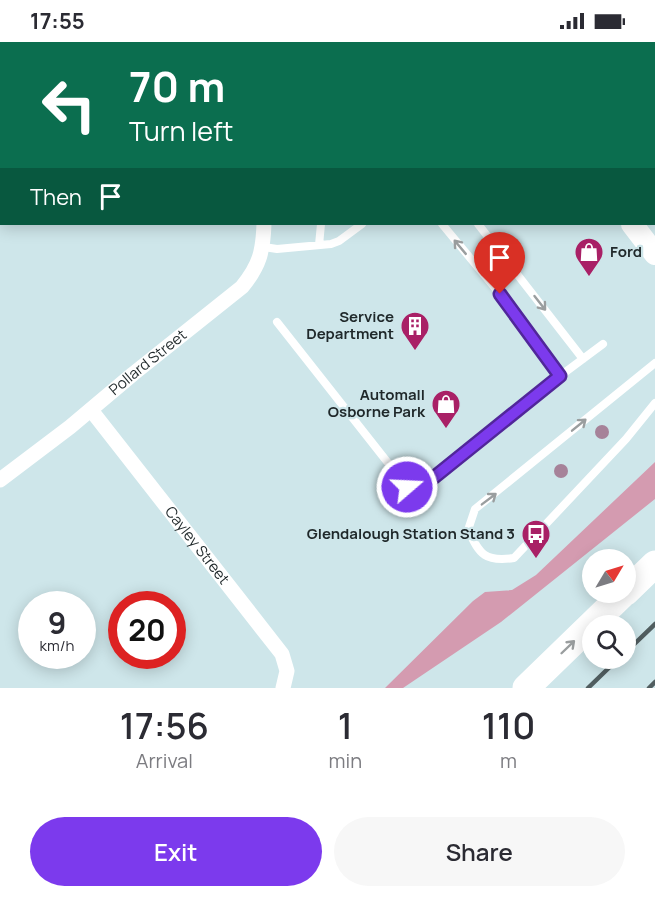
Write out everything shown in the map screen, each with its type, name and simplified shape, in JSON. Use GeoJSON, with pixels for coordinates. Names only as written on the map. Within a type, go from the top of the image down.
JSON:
{"type":"FeatureCollection","features":[{"type":"Feature","properties":{"kind":"highway"},"geometry":{"type":"LineString","coordinates":[[636,582],[655,564]]}},
{"type":"Feature","properties":{"kind":"highway"},"geometry":{"type":"LineString","coordinates":[[526,688],[614,603]]}},
{"type":"Feature","properties":{"kind":"main road"},"geometry":{"type":"LineString","coordinates":[[633,225],[655,254]]}},
{"type":"Feature","properties":{"kind":"street","name":"Pollard Street"},"geometry":{"type":"LineString","coordinates":[[0,480],[242,288],[253,274],[264,247],[264,225]]}},
{"type":"Feature","properties":{"kind":"street","name":"Cayley Street"},"geometry":{"type":"LineString","coordinates":[[91,410],[282,654],[287,671],[283,688]]}},
{"type":"Feature","properties":{"kind":"lane"},"geometry":{"type":"LineString","coordinates":[[319,245],[321,225]]}},
{"type":"Feature","properties":{"kind":"lane"},"geometry":{"type":"LineString","coordinates":[[264,247],[277,249],[331,244],[361,225]]}},
{"type":"Feature","properties":{"kind":"lane"},"geometry":{"type":"LineString","coordinates":[[443,225],[500,294],[560,376]]}},
{"type":"Feature","properties":{"kind":"lane"},"geometry":{"type":"LineString","coordinates":[[479,225],[583,359]]}},
{"type":"Feature","properties":{"kind":"lane"},"geometry":{"type":"LineString","coordinates":[[277,322],[407,487],[415,489],[422,487],[603,344]]}},
{"type":"Feature","properties":{"kind":"lane"},"geometry":{"type":"LineString","coordinates":[[655,363],[475,509],[468,531],[478,552],[496,561],[514,558],[626,439],[655,403]]}},
{"type":"Feature","properties":{"kind":"shaded area"},"geometry":{"type":"Polygon","coordinates":[[[655,462],[655,499],[592,549],[582,549],[582,557],[501,622],[403,688],[385,688],[473,601],[485,592],[512,590],[536,575],[655,462]]]}},
{"type":"Feature","properties":{"kind":"railway"},"geometry":{"type":"LineString","coordinates":[[636,642],[655,624]]}},
{"type":"Feature","properties":{"kind":"railway"},"geometry":{"type":"LineString","coordinates":[[588,688],[608,669]]}},
{"type":"Feature","properties":{"kind":"railway"},"geometry":{"type":"LineString","coordinates":[[649,688],[655,682]]}},
{"type":"Feature","properties":{"kind":"place","name":"Ford"},"geometry":{"type":"Point","coordinates":[589,278]}},
{"type":"Feature","properties":{"kind":"place","name":"Service Department"},"geometry":{"type":"Point","coordinates":[415,352]}},
{"type":"Feature","properties":{"kind":"place","name":"Automall Osborne Park"},"geometry":{"type":"Point","coordinates":[446,430]}},
{"type":"Feature","properties":{"kind":"place","name":"Glendalough Station Stand 3"},"geometry":{"type":"Point","coordinates":[536,560]}},
{"type":"Feature","properties":{"kind":"route"},"geometry":{"type":"LineString","coordinates":[[407,487],[415,489],[422,487],[560,376],[500,294]]}}]}
